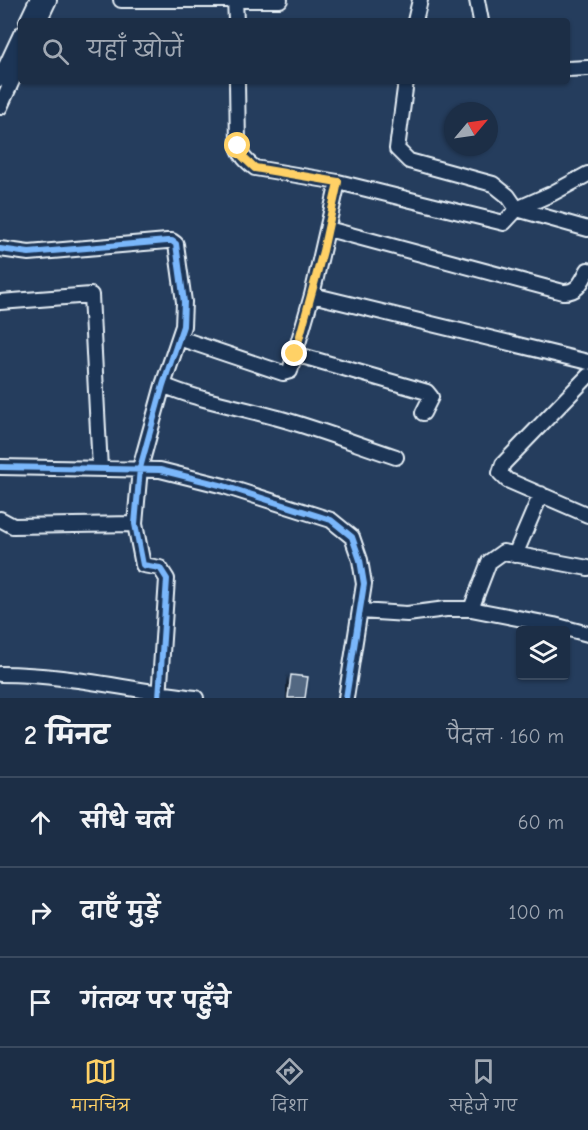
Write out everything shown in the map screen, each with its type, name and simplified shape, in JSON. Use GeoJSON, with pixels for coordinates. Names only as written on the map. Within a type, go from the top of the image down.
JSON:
{"type":"FeatureCollection","features":[{"type":"Feature","properties":{"kind":"street"},"geometry":{"type":"LineString","coordinates":[[28,18],[37,0]]}},
{"type":"Feature","properties":{"kind":"street"},"geometry":{"type":"LineString","coordinates":[[40,18],[49,0]]}},
{"type":"Feature","properties":{"kind":"street"},"geometry":{"type":"LineString","coordinates":[[121,0],[280,0]]}},
{"type":"Feature","properties":{"kind":"street"},"geometry":{"type":"LineString","coordinates":[[416,18],[420,0]]}},
{"type":"Feature","properties":{"kind":"street"},"geometry":{"type":"LineString","coordinates":[[477,0],[480,18]]}},
{"type":"Feature","properties":{"kind":"street"},"geometry":{"type":"LineString","coordinates":[[235,1],[236,18]]}},
{"type":"Feature","properties":{"kind":"street"},"geometry":{"type":"LineString","coordinates":[[0,79],[18,55]]}},
{"type":"Feature","properties":{"kind":"street"},"geometry":{"type":"LineString","coordinates":[[0,107],[18,55]]}},
{"type":"Feature","properties":{"kind":"street"},"geometry":{"type":"LineString","coordinates":[[570,69],[588,68]]}},
{"type":"Feature","properties":{"kind":"street"},"geometry":{"type":"LineString","coordinates":[[237,84],[238,146],[240,154],[255,168],[338,182],[504,223],[517,209],[588,174]]}},
{"type":"Feature","properties":{"kind":"street"},"geometry":{"type":"LineString","coordinates":[[406,84],[398,149],[409,162],[493,184],[508,196],[517,209],[588,229]]}},
{"type":"Feature","properties":{"kind":"street"},"geometry":{"type":"LineString","coordinates":[[179,338],[283,373],[290,371],[312,295],[338,182]]}},
{"type":"Feature","properties":{"kind":"street"},"geometry":{"type":"LineString","coordinates":[[328,229],[563,292],[576,289],[588,270]]}},
{"type":"Feature","properties":{"kind":"street"},"geometry":{"type":"LineString","coordinates":[[0,249],[29,253],[172,241],[177,249],[184,302],[183,326],[163,385],[140,468],[135,524],[143,565],[160,568],[167,579],[159,696]]}},
{"type":"Feature","properties":{"kind":"street"},"geometry":{"type":"LineString","coordinates":[[0,302],[91,295],[100,469]]}},
{"type":"Feature","properties":{"kind":"street"},"geometry":{"type":"LineString","coordinates":[[312,295],[588,362]]}},
{"type":"Feature","properties":{"kind":"street"},"geometry":{"type":"LineString","coordinates":[[295,354],[427,392],[431,400],[423,412]]}},
{"type":"Feature","properties":{"kind":"street"},"geometry":{"type":"LineString","coordinates":[[588,376],[501,468],[503,477],[588,515]]}},
{"type":"Feature","properties":{"kind":"street"},"geometry":{"type":"LineString","coordinates":[[163,385],[190,396],[280,418],[396,457]]}},
{"type":"Feature","properties":{"kind":"street"},"geometry":{"type":"LineString","coordinates":[[0,467],[160,470],[224,486],[331,520],[352,537],[360,560],[364,584],[346,698]]}},
{"type":"Feature","properties":{"kind":"street"},"geometry":{"type":"LineString","coordinates":[[515,555],[541,494]]}},
{"type":"Feature","properties":{"kind":"street"},"geometry":{"type":"LineString","coordinates":[[0,519],[13,526],[135,524]]}},
{"type":"Feature","properties":{"kind":"street"},"geometry":{"type":"LineString","coordinates":[[471,609],[489,562],[504,552],[588,568]]}},
{"type":"Feature","properties":{"kind":"street"},"geometry":{"type":"LineString","coordinates":[[360,611],[407,614],[446,609],[471,609],[588,633]]}},
{"type":"Feature","properties":{"kind":"street"},"geometry":{"type":"LineString","coordinates":[[0,674],[68,679],[159,696],[196,698]]}},
{"type":"Feature","properties":{"kind":"building"},"geometry":{"type":"Polygon","coordinates":[[[291,675],[308,677],[305,698],[288,698],[291,675]]]}},
{"type":"Feature","properties":{"kind":"cycle path"},"geometry":{"type":"LineString","coordinates":[[0,249],[29,253],[167,241],[176,244],[184,302],[183,326],[163,385],[140,468],[135,524],[143,565],[160,568],[167,579],[159,698]]}},
{"type":"Feature","properties":{"kind":"cycle path"},"geometry":{"type":"LineString","coordinates":[[0,467],[160,470],[224,486],[331,520],[352,537],[360,560],[364,584],[346,698]]}},
{"type":"Feature","properties":{"kind":"route"},"geometry":{"type":"LineString","coordinates":[[238,146],[240,154],[255,168],[338,182],[323,251],[295,354]]}}]}
